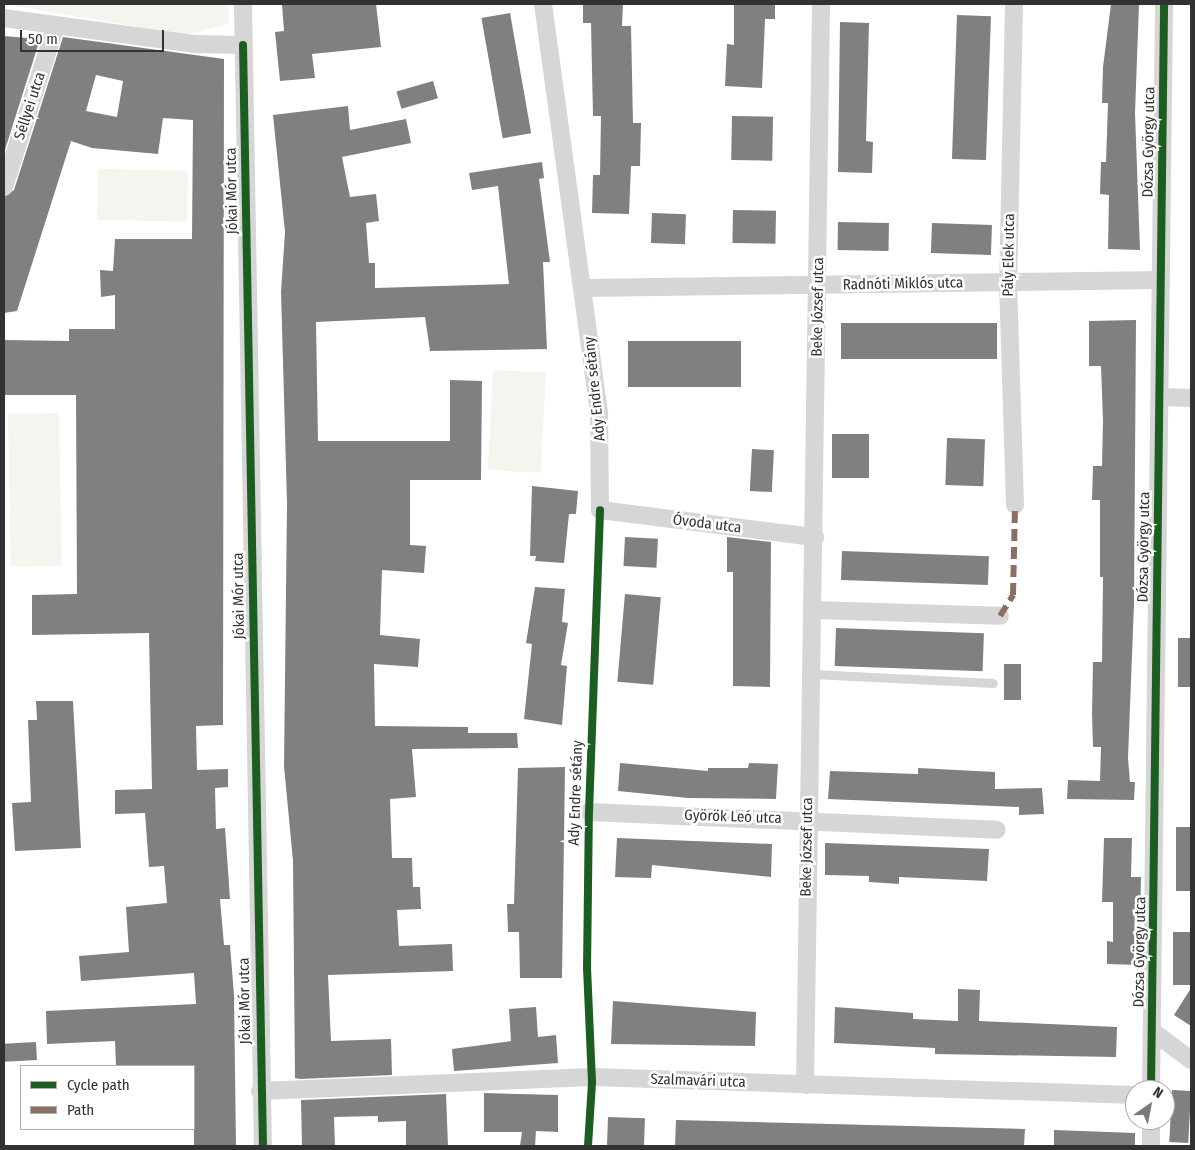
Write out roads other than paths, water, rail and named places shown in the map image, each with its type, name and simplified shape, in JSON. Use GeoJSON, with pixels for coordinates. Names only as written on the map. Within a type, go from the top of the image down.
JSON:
{"type":"FeatureCollection","features":[{"type":"Feature","properties":{"kind":"street","name":"Jókai Mór utca"},"geometry":{"type":"LineString","coordinates":[[243,4],[262,1146]]}},
{"type":"Feature","properties":{"kind":"street","name":"Ady Endre sétány"},"geometry":{"type":"LineString","coordinates":[[543,4],[585,288],[599,415],[600,510]]}},
{"type":"Feature","properties":{"kind":"street","name":"Beke József utca"},"geometry":{"type":"LineString","coordinates":[[805,1085],[807,820],[814,674],[819,285],[820,4]]}},
{"type":"Feature","properties":{"kind":"street","name":"Pály Elek utca"},"geometry":{"type":"LineString","coordinates":[[1014,4],[1008,282],[1014,505]]}},
{"type":"Feature","properties":{"kind":"street","name":"Dózsa György utca"},"geometry":{"type":"LineString","coordinates":[[1151,1080],[1164,4]]}},
{"type":"Feature","properties":{"kind":"street"},"geometry":{"type":"LineString","coordinates":[[4,18],[195,44],[243,45]]}},
{"type":"Feature","properties":{"kind":"street","name":"Séllyei utca"},"geometry":{"type":"LineString","coordinates":[[4,187],[56,25]]}},
{"type":"Feature","properties":{"kind":"street","name":"Radnóti Miklós utca"},"geometry":{"type":"LineString","coordinates":[[585,288],[1161,280]]}},
{"type":"Feature","properties":{"kind":"street"},"geometry":{"type":"LineString","coordinates":[[1160,397],[1191,398]]}},
{"type":"Feature","properties":{"kind":"street","name":"Óvoda utca"},"geometry":{"type":"LineString","coordinates":[[600,510],[815,537]]}},
{"type":"Feature","properties":{"kind":"street"},"geometry":{"type":"LineString","coordinates":[[814,610],[1000,616]]}},
{"type":"Feature","properties":{"kind":"street","name":"Györök Leó utca"},"geometry":{"type":"LineString","coordinates":[[589,812],[807,820],[997,830]]}},
{"type":"Feature","properties":{"kind":"street"},"geometry":{"type":"LineString","coordinates":[[1152,1031],[1191,1060]]}},
{"type":"Feature","properties":{"kind":"street","name":"Szalmavári utca"},"geometry":{"type":"LineString","coordinates":[[260,1091],[592,1077],[1125,1096]]}},
{"type":"Feature","properties":{"kind":"street"},"geometry":{"type":"LineString","coordinates":[[1151,1130],[1151,1146]]}},
{"type":"Feature","properties":{"kind":"lane"},"geometry":{"type":"LineString","coordinates":[[814,674],[992,683]]}}]}
